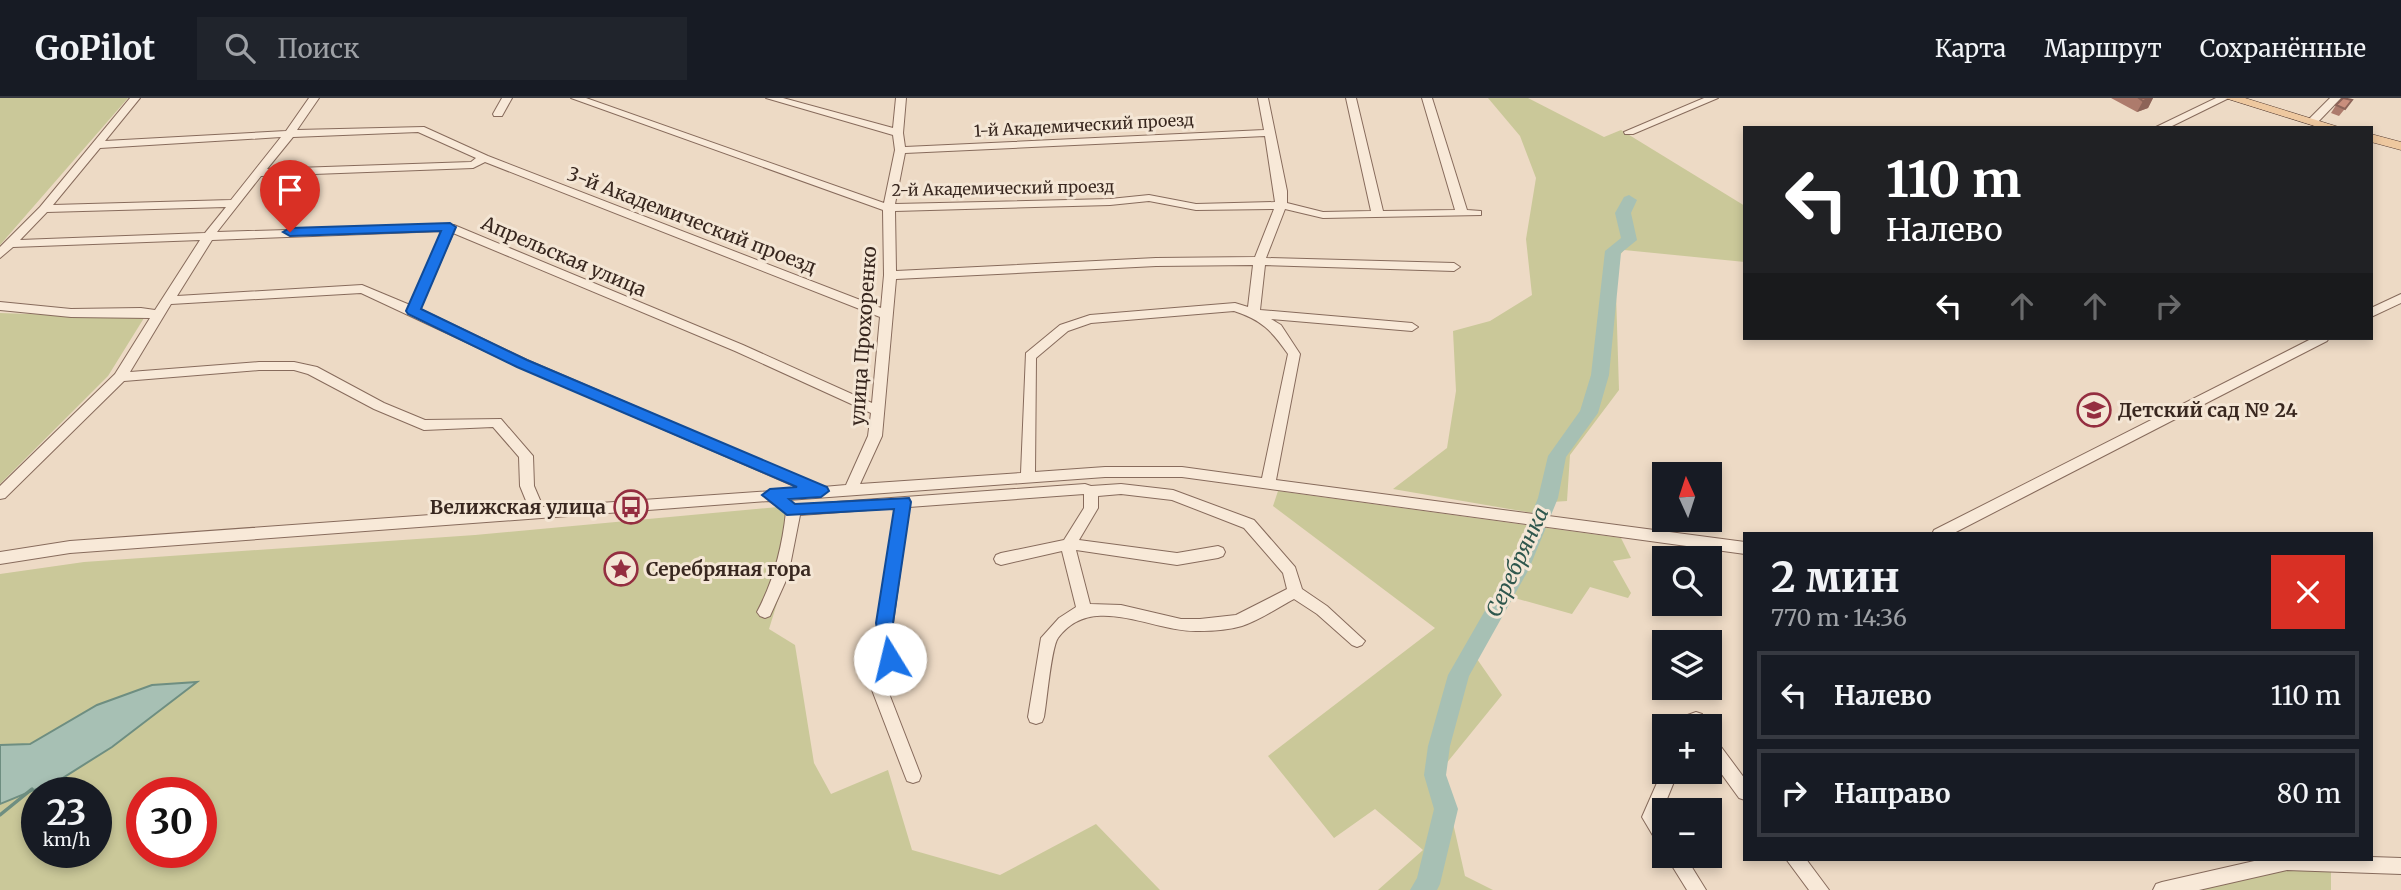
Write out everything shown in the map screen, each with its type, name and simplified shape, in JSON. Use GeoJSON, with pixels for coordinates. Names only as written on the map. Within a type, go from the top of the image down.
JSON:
{"type":"FeatureCollection","features":[{"type":"Feature","properties":{"kind":"main road"},"geometry":{"type":"LineString","coordinates":[[2231,98],[2329,126]]}},
{"type":"Feature","properties":{"kind":"main road"},"geometry":{"type":"LineString","coordinates":[[2373,139],[2401,146]]}},
{"type":"Feature","properties":{"kind":"street"},"geometry":{"type":"LineString","coordinates":[[0,254],[44,209],[135,98]]}},
{"type":"Feature","properties":{"kind":"street"},"geometry":{"type":"LineString","coordinates":[[0,494],[120,377],[210,234],[314,98]]}},
{"type":"Feature","properties":{"kind":"street"},"geometry":{"type":"LineString","coordinates":[[498,114],[508,98]]}},
{"type":"Feature","properties":{"kind":"street","name":"2-й Академический проезд"},"geometry":{"type":"LineString","coordinates":[[576,98],[888,208],[1110,202],[1149,198],[1196,207],[1281,205],[1323,215],[1477,213]]}},
{"type":"Feature","properties":{"kind":"street"},"geometry":{"type":"LineString","coordinates":[[771,98],[898,133]]}},
{"type":"Feature","properties":{"kind":"street","name":"улица Прохоренко"},"geometry":{"type":"LineString","coordinates":[[851,489],[875,436],[890,275],[888,208],[900,150],[898,133],[901,98]]}},
{"type":"Feature","properties":{"kind":"street"},"geometry":{"type":"LineString","coordinates":[[1254,313],[1259,261],[1281,205],[1281,191],[1263,98]]}},
{"type":"Feature","properties":{"kind":"street"},"geometry":{"type":"LineString","coordinates":[[1351,98],[1378,215]]}},
{"type":"Feature","properties":{"kind":"street"},"geometry":{"type":"LineString","coordinates":[[1427,98],[1462,213]]}},
{"type":"Feature","properties":{"kind":"street"},"geometry":{"type":"LineString","coordinates":[[1629,132],[1713,98]]}},
{"type":"Feature","properties":{"kind":"street"},"geometry":{"type":"LineString","coordinates":[[2163,126],[2224,98]]}},
{"type":"Feature","properties":{"kind":"street"},"geometry":{"type":"LineString","coordinates":[[2313,121],[2336,98]]}},
{"type":"Feature","properties":{"kind":"street","name":"3-й Академический проезд"},"geometry":{"type":"LineString","coordinates":[[97,145],[420,129],[484,158],[887,315]]}},
{"type":"Feature","properties":{"kind":"street","name":"1-й Академический проезд"},"geometry":{"type":"LineString","coordinates":[[900,150],[1270,133]]}},
{"type":"Feature","properties":{"kind":"street"},"geometry":{"type":"LineString","coordinates":[[259,173],[473,165],[484,158]]}},
{"type":"Feature","properties":{"kind":"street"},"geometry":{"type":"LineString","coordinates":[[44,209],[235,203]]}},
{"type":"Feature","properties":{"kind":"street"},"geometry":{"type":"LineString","coordinates":[[413,311],[450,227]]}},
{"type":"Feature","properties":{"kind":"street","name":"Апрельская улица"},"geometry":{"type":"LineString","coordinates":[[9,244],[210,234],[450,227],[727,343],[876,410]]}},
{"type":"Feature","properties":{"kind":"street"},"geometry":{"type":"LineString","coordinates":[[890,275],[1130,263],[1259,261],[1454,267]]}},
{"type":"Feature","properties":{"kind":"street"},"geometry":{"type":"LineString","coordinates":[[168,300],[362,289],[522,363],[821,491]]}},
{"type":"Feature","properties":{"kind":"street"},"geometry":{"type":"LineString","coordinates":[[2373,312],[2401,298]]}},
{"type":"Feature","properties":{"kind":"street"},"geometry":{"type":"LineString","coordinates":[[0,306],[71,313],[158,314]]}},
{"type":"Feature","properties":{"kind":"street"},"geometry":{"type":"LineString","coordinates":[[1028,476],[1030,356],[1064,328],[1090,318],[1235,307],[1254,313],[1412,327]]}},
{"type":"Feature","properties":{"kind":"street"},"geometry":{"type":"LineString","coordinates":[[1254,313],[1277,328],[1294,355],[1268,484]]}},
{"type":"Feature","properties":{"kind":"street"},"geometry":{"type":"LineString","coordinates":[[1943,532],[2319,340]]}},
{"type":"Feature","properties":{"kind":"street"},"geometry":{"type":"LineString","coordinates":[[120,377],[294,366],[312,370],[379,406],[424,425],[496,422],[526,456],[527,486],[538,512]]}},
{"type":"Feature","properties":{"kind":"street"},"geometry":{"type":"LineString","coordinates":[[0,558],[70,547],[1105,471],[1182,472],[1743,548]]}},
{"type":"Feature","properties":{"kind":"street"},"geometry":{"type":"LineString","coordinates":[[770,495],[793,510],[1085,489],[1121,489],[1173,495],[1249,524],[1290,571],[1295,592],[1322,610],[1357,641]]}},
{"type":"Feature","properties":{"kind":"street"},"geometry":{"type":"LineString","coordinates":[[1084,610],[1069,550],[1091,508],[1091,491]]}},
{"type":"Feature","properties":{"kind":"street"},"geometry":{"type":"LineString","coordinates":[[903,502],[885,623],[890,659],[875,677],[913,776]]}},
{"type":"Feature","properties":{"kind":"street"},"geometry":{"type":"LineString","coordinates":[[765,612],[775,595],[791,537],[793,510]]}},
{"type":"Feature","properties":{"kind":"street"},"geometry":{"type":"LineString","coordinates":[[1001,559],[1070,544],[1177,559],[1218,552]]}},
{"type":"Feature","properties":{"kind":"street"},"geometry":{"type":"LineString","coordinates":[[1036,717],[1049,638],[1063,622],[1084,610],[1121,611],[1181,625],[1200,625],[1238,621],[1295,592]]}},
{"type":"Feature","properties":{"kind":"street"},"geometry":{"type":"LineString","coordinates":[[1722,761],[1743,790]]}},
{"type":"Feature","properties":{"kind":"street"},"geometry":{"type":"LineString","coordinates":[[1797,861],[1820,890]]}},
{"type":"Feature","properties":{"kind":"street"},"geometry":{"type":"LineString","coordinates":[[2162,890],[2287,862],[2401,866]]}},
{"type":"Feature","properties":{"kind":"street"},"geometry":{"type":"LineString","coordinates":[[1682,868],[1696,890]]}},
{"type":"Feature","properties":{"kind":"shaded area"},"geometry":{"type":"Polygon","coordinates":[[[0,98],[128,98],[0,245],[0,98]]]}},
{"type":"Feature","properties":{"kind":"shaded area"},"geometry":{"type":"Polygon","coordinates":[[[1488,98],[1528,98],[1604,137],[1621,130],[1743,205],[1743,262],[1624,250],[1615,261],[1619,390],[1570,455],[1567,501],[1552,502],[1550,516],[1393,489],[1447,448],[1456,391],[1453,331],[1490,321],[1532,295],[1526,239],[1536,178],[1520,136],[1488,98]]]}},
{"type":"Feature","properties":{"kind":"shaded area"},"geometry":{"type":"Polygon","coordinates":[[[0,313],[144,318],[108,376],[0,484],[0,313]]]}},
{"type":"Feature","properties":{"kind":"shaded area"},"geometry":{"type":"Polygon","coordinates":[[[1278,491],[1621,538],[1631,558],[1613,561],[1631,593],[1628,598],[1590,587],[1572,614],[1511,597],[1477,659],[1502,695],[1441,770],[1465,876],[1493,890],[1378,890],[1423,850],[1375,809],[1334,838],[1268,756],[1435,628],[1273,506],[1278,491]]]}},
{"type":"Feature","properties":{"kind":"shaded area"},"geometry":{"type":"Polygon","coordinates":[[[800,505],[787,571],[769,629],[795,645],[814,763],[831,794],[888,770],[912,850],[1000,875],[1096,824],[1160,890],[0,890],[0,574],[84,562],[475,535],[800,505]]]}},
{"type":"Feature","properties":{"kind":"shaded area"},"geometry":{"type":"Polygon","coordinates":[[[197,682],[112,747],[64,777],[21,777],[21,795],[0,804],[0,745],[30,744],[97,705],[152,685],[197,682]]]}},
{"type":"Feature","properties":{"kind":"shaded area"},"geometry":{"type":"Polygon","coordinates":[[[2290,866],[2331,870],[2331,890],[2189,890],[2290,866]]]}},
{"type":"Feature","properties":{"kind":"building"},"geometry":{"type":"Polygon","coordinates":[[[2343,98],[2352,100],[2345,109],[2336,105],[2343,98]]]}},
{"type":"Feature","properties":{"kind":"waterway","name":"Серебрянка"},"geometry":{"type":"LineString","coordinates":[[1422,890],[1428,884],[1446,809],[1435,775],[1439,746],[1459,675],[1519,569],[1548,498],[1557,456],[1589,413],[1600,375],[1613,251],[1629,240],[1623,213],[1629,200]]}},
{"type":"Feature","properties":{"kind":"waterway"},"geometry":{"type":"LineString","coordinates":[[0,815],[21,798]]}},
{"type":"Feature","properties":{"kind":"place","name":"Детский сад № 24"},"geometry":{"type":"Point","coordinates":[2094,410]}},
{"type":"Feature","properties":{"kind":"place","name":"Велижская улица"},"geometry":{"type":"Point","coordinates":[631,507]}},
{"type":"Feature","properties":{"kind":"place","name":"Серебряная гора"},"geometry":{"type":"Point","coordinates":[621,569]}},
{"type":"Feature","properties":{"kind":"route"},"geometry":{"type":"LineString","coordinates":[[290,232],[450,227],[413,311],[522,363],[821,491],[770,495],[793,510],[903,502],[894,577],[885,623],[890,659]]}}]}
